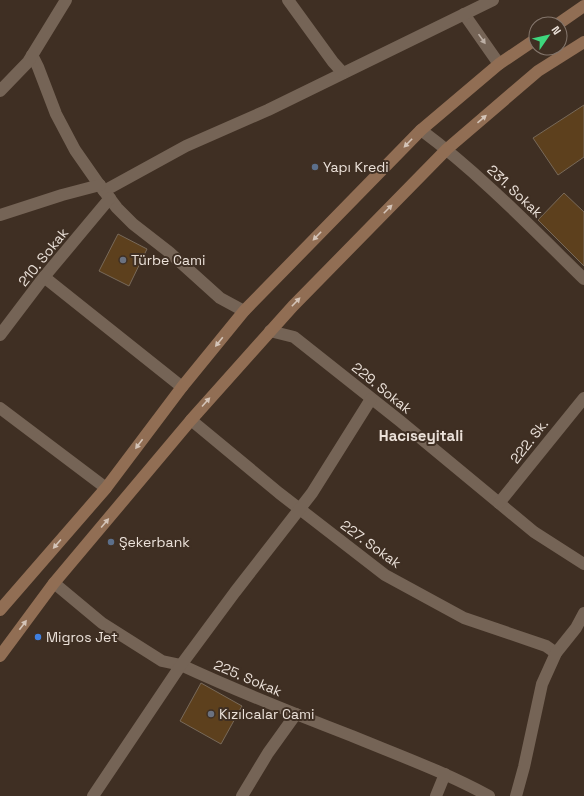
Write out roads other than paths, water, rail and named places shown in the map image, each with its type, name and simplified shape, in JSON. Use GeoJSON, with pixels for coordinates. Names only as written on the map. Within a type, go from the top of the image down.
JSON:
{"type":"FeatureCollection","features":[{"type":"Feature","properties":{"kind":"main road"},"geometry":{"type":"LineString","coordinates":[[568,17],[584,6]]}},
{"type":"Feature","properties":{"kind":"main road"},"geometry":{"type":"LineString","coordinates":[[0,656],[54,584],[191,420],[270,330],[447,149],[538,71],[584,42]]}},
{"type":"Feature","properties":{"kind":"main road"},"geometry":{"type":"LineString","coordinates":[[0,610],[106,488],[182,387],[244,311],[421,130],[499,64],[528,44]]}},
{"type":"Feature","properties":{"kind":"street"},"geometry":{"type":"LineString","coordinates":[[288,0],[333,62],[343,73]]}},
{"type":"Feature","properties":{"kind":"street"},"geometry":{"type":"LineString","coordinates":[[0,215],[62,195],[105,191],[186,146],[268,110],[493,0]]}},
{"type":"Feature","properties":{"kind":"street"},"geometry":{"type":"LineString","coordinates":[[0,91],[28,62],[60,3]]}},
{"type":"Feature","properties":{"kind":"street"},"geometry":{"type":"LineString","coordinates":[[464,14],[499,64]]}},
{"type":"Feature","properties":{"kind":"street"},"geometry":{"type":"LineString","coordinates":[[32,55],[56,114],[75,150],[105,191],[133,224],[169,252],[220,298],[244,311]]}},
{"type":"Feature","properties":{"kind":"street","name":"231. Sokak"},"geometry":{"type":"LineString","coordinates":[[421,130],[447,149],[584,279]]}},
{"type":"Feature","properties":{"kind":"street","name":"210. Sokak"},"geometry":{"type":"LineString","coordinates":[[1,333],[44,277],[105,191]]}},
{"type":"Feature","properties":{"kind":"street"},"geometry":{"type":"LineString","coordinates":[[44,277],[182,387]]}},
{"type":"Feature","properties":{"kind":"street","name":"229. Sokak"},"geometry":{"type":"LineString","coordinates":[[270,330],[294,337],[534,532],[584,564]]}},
{"type":"Feature","properties":{"kind":"street","name":"222. Sk."},"geometry":{"type":"LineString","coordinates":[[499,503],[584,398]]}},
{"type":"Feature","properties":{"kind":"street"},"geometry":{"type":"LineString","coordinates":[[92,796],[181,665],[235,592],[312,493],[371,399]]}},
{"type":"Feature","properties":{"kind":"street"},"geometry":{"type":"LineString","coordinates":[[0,408],[106,488]]}},
{"type":"Feature","properties":{"kind":"street","name":"227. Sokak"},"geometry":{"type":"LineString","coordinates":[[191,420],[300,510],[385,575],[464,618],[546,646],[556,653]]}},
{"type":"Feature","properties":{"kind":"street","name":"225. Sokak"},"geometry":{"type":"LineString","coordinates":[[54,584],[102,624],[162,661],[181,665],[296,714],[445,774],[466,783],[489,796]]}},
{"type":"Feature","properties":{"kind":"street"},"geometry":{"type":"LineString","coordinates":[[516,796],[524,767],[542,684],[556,653],[576,628],[584,613]]}},
{"type":"Feature","properties":{"kind":"street"},"geometry":{"type":"LineString","coordinates":[[242,796],[268,753],[296,714]]}},
{"type":"Feature","properties":{"kind":"street"},"geometry":{"type":"LineString","coordinates":[[436,796],[445,774]]}},
{"type":"Feature","properties":{"kind":"place","name":"Yapı Kredi"},"geometry":{"type":"Point","coordinates":[315,167]}},
{"type":"Feature","properties":{"kind":"place","name":"Türbe Cami"},"geometry":{"type":"Point","coordinates":[123,260]}},
{"type":"Feature","properties":{"kind":"place","name":"Şekerbank"},"geometry":{"type":"Point","coordinates":[111,542]}},
{"type":"Feature","properties":{"kind":"place","name":"Migros Jet"},"geometry":{"type":"Point","coordinates":[38,637]}},
{"type":"Feature","properties":{"kind":"place","name":"Kızılcalar Cami"},"geometry":{"type":"Point","coordinates":[211,714]}},
{"type":"Feature","properties":{"kind":"district","name":"Hacıseyitali"},"geometry":{"type":"Point","coordinates":[421,435]}}]}
